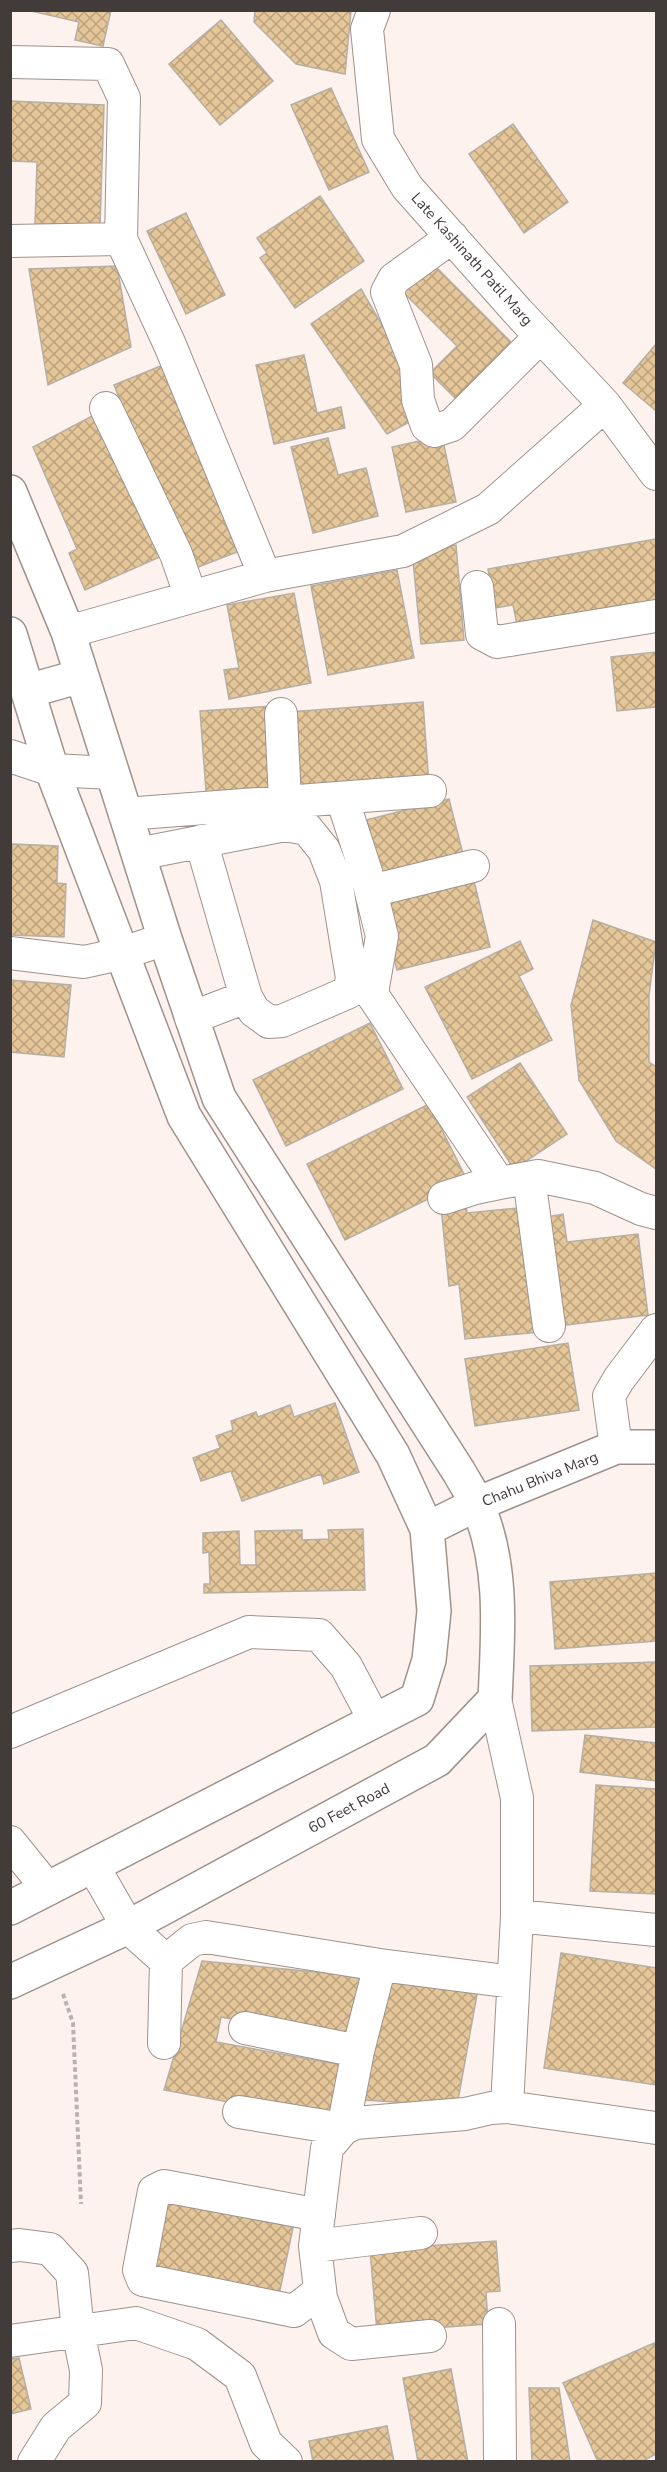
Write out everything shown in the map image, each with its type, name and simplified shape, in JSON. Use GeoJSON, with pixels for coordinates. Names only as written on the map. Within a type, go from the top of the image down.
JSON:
{"type":"FeatureCollection","features":[{"type":"Feature","properties":{"kind":"street","name":"Late Kashinath Patil Marg"},"geometry":{"type":"LineString","coordinates":[[374,10],[368,29],[378,139],[407,187],[605,405],[657,474]]}},
{"type":"Feature","properties":{"kind":"street"},"geometry":{"type":"LineString","coordinates":[[10,62],[108,64],[124,98],[121,239],[170,345],[265,576]]}},
{"type":"Feature","properties":{"kind":"street"},"geometry":{"type":"LineString","coordinates":[[452,237],[394,279],[387,292],[416,365],[418,400],[427,426],[435,430],[452,425],[541,336]]}},
{"type":"Feature","properties":{"kind":"street"},"geometry":{"type":"LineString","coordinates":[[10,241],[121,239]]}},
{"type":"Feature","properties":{"kind":"street"},"geometry":{"type":"LineString","coordinates":[[68,632],[265,576],[403,551],[488,509],[605,405]]}},
{"type":"Feature","properties":{"kind":"street"},"geometry":{"type":"LineString","coordinates":[[106,408],[176,554],[191,597]]}},
{"type":"Feature","properties":{"kind":"street"},"geometry":{"type":"LineString","coordinates":[[10,492],[68,632],[165,939],[219,1098],[459,1472],[477,1504],[490,1544],[499,1617],[495,1699],[517,1798],[517,1916],[507,2107]]}},
{"type":"Feature","properties":{"kind":"street"},"geometry":{"type":"LineString","coordinates":[[477,587],[482,634],[497,642],[657,616]]}},
{"type":"Feature","properties":{"kind":"street"},"geometry":{"type":"LineString","coordinates":[[10,634],[52,770],[120,954],[184,1116],[393,1455],[427,1529],[435,1611],[429,1660],[417,1699],[10,1908]]}},
{"type":"Feature","properties":{"kind":"street"},"geometry":{"type":"LineString","coordinates":[[28,691],[81,676]]}},
{"type":"Feature","properties":{"kind":"street"},"geometry":{"type":"LineString","coordinates":[[281,714],[285,802]]}},
{"type":"Feature","properties":{"kind":"street"},"geometry":{"type":"LineString","coordinates":[[10,756],[52,770],[112,773]]}},
{"type":"Feature","properties":{"kind":"street"},"geometry":{"type":"LineString","coordinates":[[125,814],[430,791]]}},
{"type":"Feature","properties":{"kind":"street"},"geometry":{"type":"LineString","coordinates":[[342,798],[371,891],[382,936],[373,996],[514,1180],[549,1326]]}},
{"type":"Feature","properties":{"kind":"street"},"geometry":{"type":"LineString","coordinates":[[138,854],[201,841],[285,825],[307,829],[324,850],[336,881],[352,978],[349,992],[282,1021],[269,1022],[254,1011],[246,997],[201,841]]}},
{"type":"Feature","properties":{"kind":"street"},"geometry":{"type":"LineString","coordinates":[[371,891],[472,866]]}},
{"type":"Feature","properties":{"kind":"street"},"geometry":{"type":"LineString","coordinates":[[10,953],[84,962],[120,954],[165,939]]}},
{"type":"Feature","properties":{"kind":"street"},"geometry":{"type":"LineString","coordinates":[[191,1018],[246,997]]}},
{"type":"Feature","properties":{"kind":"street"},"geometry":{"type":"LineString","coordinates":[[444,1198],[475,1188],[538,1176],[595,1188],[641,1209],[657,1213]]}},
{"type":"Feature","properties":{"kind":"street"},"geometry":{"type":"LineString","coordinates":[[616,1447],[609,1396],[619,1379],[657,1330]]}},
{"type":"Feature","properties":{"kind":"street","name":"Chahu Bhiva Marg"},"geometry":{"type":"LineString","coordinates":[[427,1529],[477,1504],[616,1447],[657,1447]]}},
{"type":"Feature","properties":{"kind":"street"},"geometry":{"type":"LineString","coordinates":[[10,1732],[249,1632],[319,1635],[346,1666],[375,1721]]}},
{"type":"Feature","properties":{"kind":"street","name":"60 Feet Road"},"geometry":{"type":"LineString","coordinates":[[10,1983],[128,1927],[437,1760],[495,1699]]}},
{"type":"Feature","properties":{"kind":"street"},"geometry":{"type":"LineString","coordinates":[[10,1842],[48,1889]]}},
{"type":"Feature","properties":{"kind":"street"},"geometry":{"type":"LineString","coordinates":[[93,1866],[128,1927],[166,1961],[164,2043]]}},
{"type":"Feature","properties":{"kind":"street"},"geometry":{"type":"LineString","coordinates":[[517,1916],[657,1930]]}},
{"type":"Feature","properties":{"kind":"street"},"geometry":{"type":"LineString","coordinates":[[166,1961],[192,1940],[206,1937],[380,1965],[513,1982]]}},
{"type":"Feature","properties":{"kind":"street"},"geometry":{"type":"LineString","coordinates":[[343,2129],[358,2051],[380,1965]]}},
{"type":"Feature","properties":{"kind":"street"},"geometry":{"type":"LineString","coordinates":[[245,2028],[358,2051]]}},
{"type":"Feature","properties":{"kind":"street"},"geometry":{"type":"LineString","coordinates":[[430,2336],[351,2344],[334,2333],[320,2291],[315,2246],[327,2148],[343,2129],[355,2123],[465,2114],[507,2107],[657,2128]]}},
{"type":"Feature","properties":{"kind":"street"},"geometry":{"type":"LineString","coordinates":[[238,2112],[343,2129]]}},
{"type":"Feature","properties":{"kind":"street"},"geometry":{"type":"LineString","coordinates":[[319,2215],[164,2186],[154,2191],[139,2270],[143,2280],[294,2311],[320,2291]]}},
{"type":"Feature","properties":{"kind":"street"},"geometry":{"type":"LineString","coordinates":[[315,2246],[421,2233]]}},
{"type":"Feature","properties":{"kind":"street"},"geometry":{"type":"LineString","coordinates":[[10,2246],[50,2249],[72,2273],[78,2331],[86,2370],[85,2403],[56,2427],[34,2462]]}},
{"type":"Feature","properties":{"kind":"street"},"geometry":{"type":"LineString","coordinates":[[10,2341],[136,2323],[197,2344],[240,2376],[266,2443],[286,2462]]}},
{"type":"Feature","properties":{"kind":"street"},"geometry":{"type":"LineString","coordinates":[[499,2324],[500,2462]]}},
{"type":"Feature","properties":{"kind":"path"},"geometry":{"type":"LineString","coordinates":[[53,1962],[73,2023],[81,2204]]}},
{"type":"Feature","properties":{"kind":"building"},"geometry":{"type":"Polygon","coordinates":[[[27,10],[111,10],[103,46],[75,40],[79,22],[27,10]]]}},
{"type":"Feature","properties":{"kind":"building"},"geometry":{"type":"Polygon","coordinates":[[[255,10],[351,11],[345,74],[296,64],[254,22],[255,10]]]}},
{"type":"Feature","properties":{"kind":"building"},"geometry":{"type":"Polygon","coordinates":[[[221,20],[273,81],[220,125],[169,64],[221,20]]]}},
{"type":"Feature","properties":{"kind":"building"},"geometry":{"type":"Polygon","coordinates":[[[331,88],[369,172],[329,190],[291,105],[331,88]]]}},
{"type":"Feature","properties":{"kind":"building"},"geometry":{"type":"Polygon","coordinates":[[[10,101],[104,105],[100,226],[35,224],[37,162],[10,161],[10,101]]]}},
{"type":"Feature","properties":{"kind":"building"},"geometry":{"type":"Polygon","coordinates":[[[513,124],[568,202],[524,233],[469,154],[513,124]]]}},
{"type":"Feature","properties":{"kind":"building"},"geometry":{"type":"Polygon","coordinates":[[[320,196],[364,261],[295,308],[260,258],[267,253],[257,238],[320,196]]]}},
{"type":"Feature","properties":{"kind":"building"},"geometry":{"type":"Polygon","coordinates":[[[186,213],[225,295],[186,314],[147,231],[186,213]]]}},
{"type":"Feature","properties":{"kind":"building"},"geometry":{"type":"Polygon","coordinates":[[[432,263],[518,349],[462,405],[430,373],[457,346],[403,292],[432,263]]]}},
{"type":"Feature","properties":{"kind":"building"},"geometry":{"type":"Polygon","coordinates":[[[117,266],[131,347],[48,385],[29,269],[117,266]]]}},
{"type":"Feature","properties":{"kind":"building"},"geometry":{"type":"Polygon","coordinates":[[[361,289],[410,373],[413,420],[387,434],[311,324],[361,289]]]}},
{"type":"Feature","properties":{"kind":"building"},"geometry":{"type":"Polygon","coordinates":[[[656,344],[656,411],[623,383],[656,344]]]}},
{"type":"Feature","properties":{"kind":"building"},"geometry":{"type":"Polygon","coordinates":[[[304,355],[317,413],[341,407],[345,428],[274,444],[256,365],[304,355]]]}},
{"type":"Feature","properties":{"kind":"building"},"geometry":{"type":"Polygon","coordinates":[[[168,363],[242,550],[188,571],[114,385],[168,363]]]}},
{"type":"Feature","properties":{"kind":"building"},"geometry":{"type":"Polygon","coordinates":[[[96,414],[169,553],[85,590],[69,553],[77,549],[33,447],[96,414]]]}},
{"type":"Feature","properties":{"kind":"building"},"geometry":{"type":"Polygon","coordinates":[[[442,436],[456,502],[406,512],[392,447],[442,436]]]}},
{"type":"Feature","properties":{"kind":"building"},"geometry":{"type":"Polygon","coordinates":[[[328,438],[338,475],[366,468],[378,516],[313,533],[291,447],[328,438]]]}},
{"type":"Feature","properties":{"kind":"building"},"geometry":{"type":"Polygon","coordinates":[[[656,539],[656,610],[623,616],[621,605],[531,621],[519,634],[513,605],[495,608],[488,569],[656,539]]]}},
{"type":"Feature","properties":{"kind":"building"},"geometry":{"type":"Polygon","coordinates":[[[456,545],[464,640],[421,644],[412,550],[456,545]]]}},
{"type":"Feature","properties":{"kind":"building"},"geometry":{"type":"Polygon","coordinates":[[[397,570],[414,658],[328,675],[311,586],[397,570]]]}},
{"type":"Feature","properties":{"kind":"building"},"geometry":{"type":"Polygon","coordinates":[[[294,593],[311,683],[229,699],[224,670],[239,668],[227,605],[294,593]]]}},
{"type":"Feature","properties":{"kind":"building"},"geometry":{"type":"Polygon","coordinates":[[[656,652],[656,707],[617,711],[611,657],[656,652]]]}},
{"type":"Feature","properties":{"kind":"building"},"geometry":{"type":"Polygon","coordinates":[[[423,702],[429,785],[295,795],[289,712],[423,702]]]}},
{"type":"Feature","properties":{"kind":"building"},"geometry":{"type":"Polygon","coordinates":[[[273,706],[279,799],[207,804],[200,711],[273,706]]]}},
{"type":"Feature","properties":{"kind":"building"},"geometry":{"type":"Polygon","coordinates":[[[449,799],[465,862],[374,884],[358,822],[449,799]]]}},
{"type":"Feature","properties":{"kind":"building"},"geometry":{"type":"Polygon","coordinates":[[[12,844],[58,846],[57,883],[66,884],[64,937],[10,935],[12,844]]]}},
{"type":"Feature","properties":{"kind":"building"},"geometry":{"type":"Polygon","coordinates":[[[473,877],[490,947],[397,970],[379,900],[473,877]]]}},
{"type":"Feature","properties":{"kind":"building"},"geometry":{"type":"Polygon","coordinates":[[[593,920],[656,942],[649,995],[649,1062],[656,1067],[656,1169],[616,1141],[579,1080],[571,1005],[593,920]]]}},
{"type":"Feature","properties":{"kind":"building"},"geometry":{"type":"Polygon","coordinates":[[[520,941],[533,969],[519,976],[552,1040],[472,1079],[425,987],[520,941]]]}},
{"type":"Feature","properties":{"kind":"building"},"geometry":{"type":"Polygon","coordinates":[[[10,980],[71,985],[64,1057],[10,1052],[10,980]]]}},
{"type":"Feature","properties":{"kind":"building"},"geometry":{"type":"Polygon","coordinates":[[[370,1023],[403,1089],[286,1146],[253,1080],[370,1023]]]}},
{"type":"Feature","properties":{"kind":"building"},"geometry":{"type":"Polygon","coordinates":[[[520,1063],[567,1134],[514,1169],[467,1097],[520,1063]]]}},
{"type":"Feature","properties":{"kind":"building"},"geometry":{"type":"Polygon","coordinates":[[[429,1104],[467,1180],[345,1240],[307,1164],[429,1104]]]}},
{"type":"Feature","properties":{"kind":"building"},"geometry":{"type":"Polygon","coordinates":[[[466,1204],[467,1213],[528,1207],[540,1332],[465,1339],[459,1284],[449,1286],[441,1207],[466,1204]]]}},
{"type":"Feature","properties":{"kind":"building"},"geometry":{"type":"Polygon","coordinates":[[[563,1214],[567,1242],[638,1234],[648,1315],[559,1326],[546,1217],[563,1214]]]}},
{"type":"Feature","properties":{"kind":"building"},"geometry":{"type":"Polygon","coordinates":[[[568,1343],[579,1410],[475,1426],[465,1359],[568,1343]]]}},
{"type":"Feature","properties":{"kind":"building"},"geometry":{"type":"Polygon","coordinates":[[[335,1403],[359,1472],[324,1484],[321,1474],[242,1501],[231,1471],[201,1481],[193,1458],[220,1448],[216,1436],[233,1430],[231,1421],[256,1412],[258,1417],[290,1405],[294,1417],[335,1403]]]}},
{"type":"Feature","properties":{"kind":"building"},"geometry":{"type":"Polygon","coordinates":[[[363,1529],[365,1590],[204,1593],[204,1584],[210,1584],[209,1552],[203,1553],[203,1533],[239,1531],[240,1565],[256,1565],[255,1531],[302,1530],[302,1540],[329,1539],[328,1530],[363,1529]]]}},
{"type":"Feature","properties":{"kind":"building"},"geometry":{"type":"Polygon","coordinates":[[[656,1573],[656,1641],[555,1649],[550,1582],[656,1573]]]}},
{"type":"Feature","properties":{"kind":"building"},"geometry":{"type":"Polygon","coordinates":[[[656,1662],[656,1727],[532,1731],[530,1666],[656,1662]]]}},
{"type":"Feature","properties":{"kind":"building"},"geometry":{"type":"Polygon","coordinates":[[[585,1735],[656,1743],[656,1781],[580,1772],[585,1735]]]}},
{"type":"Feature","properties":{"kind":"building"},"geometry":{"type":"Polygon","coordinates":[[[596,1785],[656,1789],[656,1894],[590,1891],[596,1785]]]}},
{"type":"Feature","properties":{"kind":"building"},"geometry":{"type":"Polygon","coordinates":[[[561,1953],[656,1968],[656,2085],[544,2068],[561,1953]]]}},
{"type":"Feature","properties":{"kind":"building"},"geometry":{"type":"Polygon","coordinates":[[[202,1961],[366,1977],[357,2043],[221,2017],[216,2042],[348,2066],[335,2122],[164,2090],[202,1961]]]}},
{"type":"Feature","properties":{"kind":"building"},"geometry":{"type":"Polygon","coordinates":[[[384,1979],[478,1989],[457,2106],[364,2100],[384,1979]]]}},
{"type":"Feature","properties":{"kind":"building"},"geometry":{"type":"Polygon","coordinates":[[[162,2192],[295,2218],[279,2295],[147,2270],[162,2192]]]}},
{"type":"Feature","properties":{"kind":"building"},"geometry":{"type":"Polygon","coordinates":[[[496,2241],[500,2291],[486,2292],[488,2324],[377,2332],[370,2250],[496,2241]]]}},
{"type":"Feature","properties":{"kind":"building"},"geometry":{"type":"Polygon","coordinates":[[[654,2343],[656,2349],[656,2454],[641,2462],[598,2462],[563,2383],[654,2343]]]}},
{"type":"Feature","properties":{"kind":"building"},"geometry":{"type":"Polygon","coordinates":[[[19,2358],[31,2409],[10,2414],[10,2359],[19,2358]]]}},
{"type":"Feature","properties":{"kind":"building"},"geometry":{"type":"Polygon","coordinates":[[[451,2369],[468,2462],[418,2462],[403,2378],[451,2369]]]}},
{"type":"Feature","properties":{"kind":"building"},"geometry":{"type":"Polygon","coordinates":[[[529,2388],[559,2388],[570,2462],[532,2462],[529,2388]]]}},
{"type":"Feature","properties":{"kind":"building"},"geometry":{"type":"Polygon","coordinates":[[[387,2426],[394,2462],[313,2462],[309,2441],[387,2426]]]}}]}
